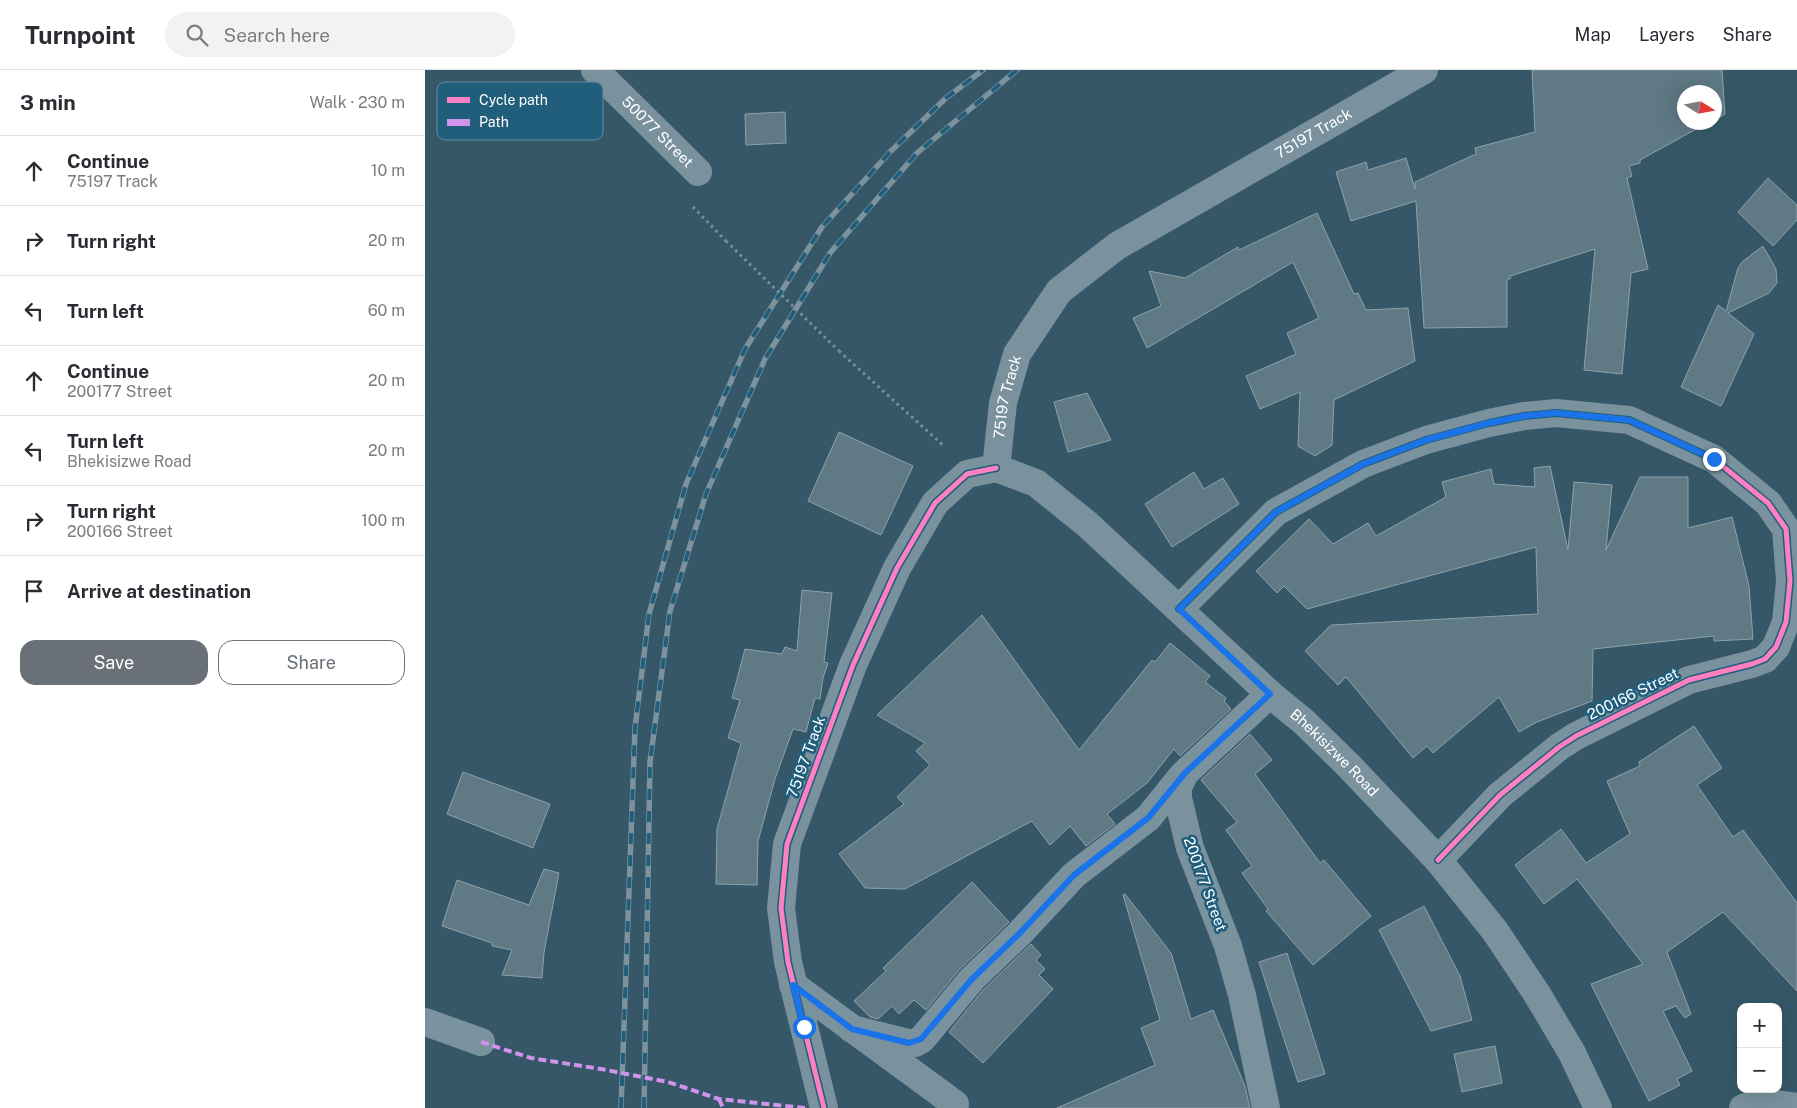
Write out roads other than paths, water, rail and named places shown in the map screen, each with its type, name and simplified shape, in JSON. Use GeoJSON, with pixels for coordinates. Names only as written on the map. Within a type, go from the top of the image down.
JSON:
{"type":"FeatureCollection","features":[{"type":"Feature","properties":{"kind":"street","name":"50077 Street"},"geometry":{"type":"LineString","coordinates":[[595,70],[698,172]]}},
{"type":"Feature","properties":{"kind":"street","name":"75197 Track"},"geometry":{"type":"LineString","coordinates":[[824,1108],[788,962],[781,908],[787,844],[853,665],[897,568],[935,503],[967,474],[985,470],[1017,354],[1059,291],[1117,246],[1424,70]]}},
{"type":"Feature","properties":{"kind":"street","name":"200166 Street"},"geometry":{"type":"LineString","coordinates":[[1179,609],[1276,512],[1363,464],[1426,440],[1489,423],[1524,416],[1556,413],[1629,420],[1714,459],[1768,503],[1786,529],[1791,581],[1786,622],[1776,647],[1765,659],[1689,680],[1576,736],[1500,795],[1438,860]]}},
{"type":"Feature","properties":{"kind":"street","name":"Bhekisizwe Road"},"geometry":{"type":"LineString","coordinates":[[985,470],[1035,483],[1087,524],[1270,694],[1304,722],[1349,766],[1438,860],[1495,931],[1537,994],[1572,1053],[1598,1108]]}},
{"type":"Feature","properties":{"kind":"street"},"geometry":{"type":"LineString","coordinates":[[852,1029],[909,1043],[921,1039],[972,979],[1019,934],[1074,875],[1148,818],[1185,773],[1270,694]]}},
{"type":"Feature","properties":{"kind":"street","name":"200177 Street"},"geometry":{"type":"LineString","coordinates":[[1185,773],[1178,787],[1178,798],[1190,848],[1228,946],[1242,995],[1266,1108]]}},
{"type":"Feature","properties":{"kind":"street"},"geometry":{"type":"LineString","coordinates":[[793,985],[955,1104]]}},
{"type":"Feature","properties":{"kind":"street"},"geometry":{"type":"LineString","coordinates":[[425,1022],[481,1042]]}},
{"type":"Feature","properties":{"kind":"street"},"geometry":{"type":"LineString","coordinates":[[1743,1108],[1760,1102],[1797,1107]]}},
{"type":"Feature","properties":{"kind":"railway"},"geometry":{"type":"LineString","coordinates":[[621,1108],[635,728],[649,614],[686,484],[745,349],[822,227],[891,151],[946,98],[983,70]]}},
{"type":"Feature","properties":{"kind":"railway"},"geometry":{"type":"LineString","coordinates":[[644,1108],[650,762],[670,611],[706,494],[765,359],[830,253],[917,153],[1017,70]]}}]}
